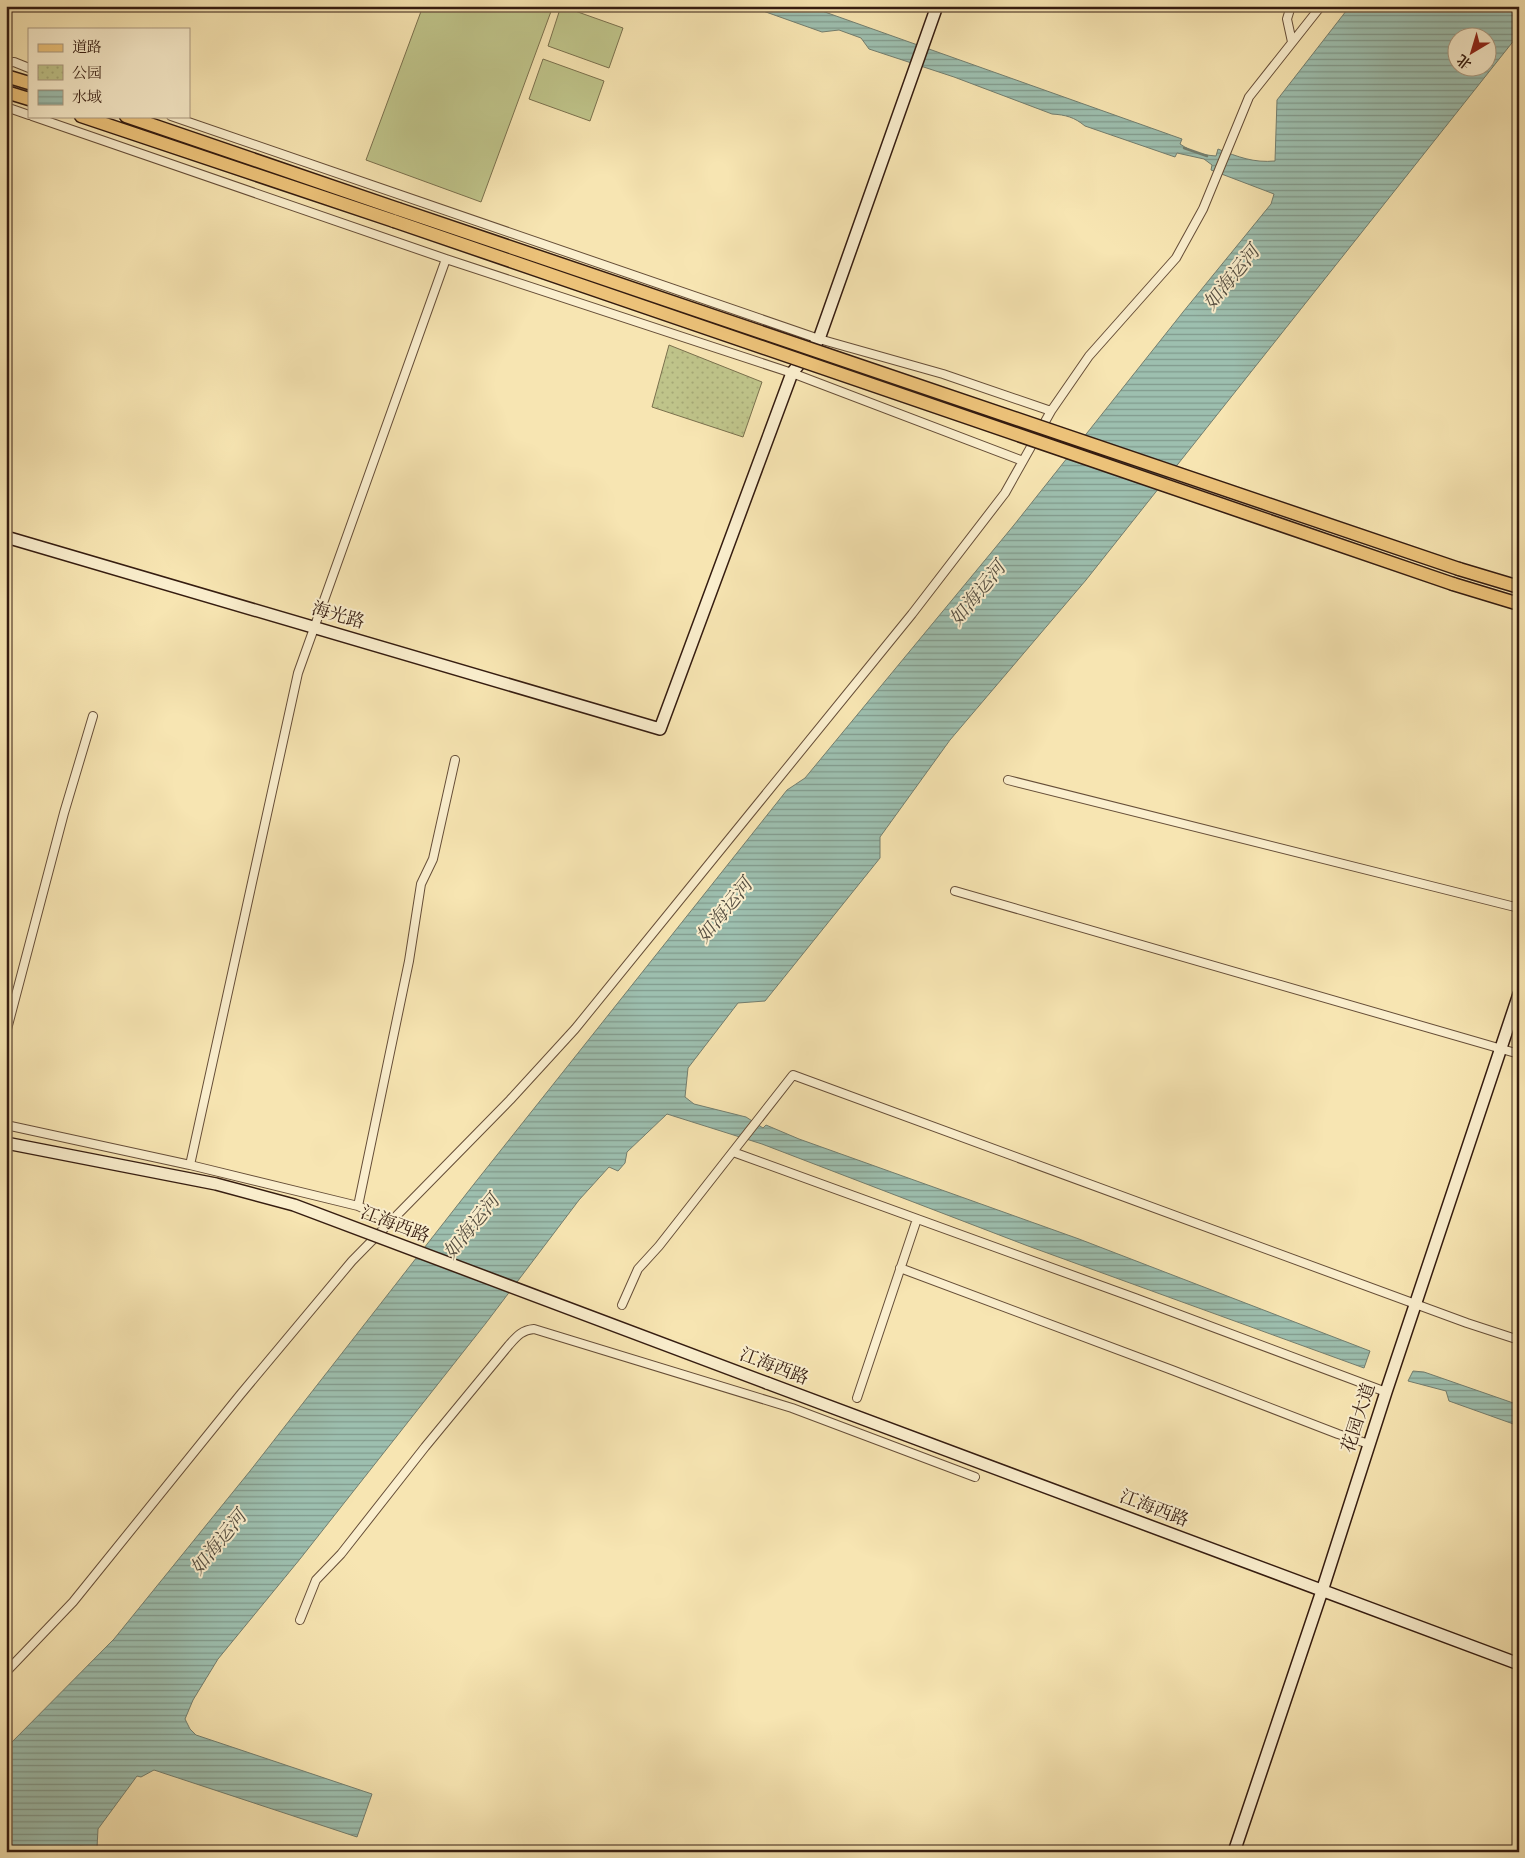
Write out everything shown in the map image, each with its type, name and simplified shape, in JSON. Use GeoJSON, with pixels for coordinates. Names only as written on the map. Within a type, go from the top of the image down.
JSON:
{"type":"FeatureCollection","features":[{"type":"Feature","properties":{"kind":"main road"},"geometry":{"type":"LineString","coordinates":[[6,76],[28,83]]}},
{"type":"Feature","properties":{"kind":"main road"},"geometry":{"type":"LineString","coordinates":[[6,92],[28,99]]}},
{"type":"Feature","properties":{"kind":"main road"},"geometry":{"type":"LineString","coordinates":[[87,118],[396,215],[1519,587]]}},
{"type":"Feature","properties":{"kind":"main road"},"geometry":{"type":"LineString","coordinates":[[131,118],[396,215],[1452,584],[1519,604]]}},
{"type":"Feature","properties":{"kind":"street"},"geometry":{"type":"LineString","coordinates":[[792,373],[819,339],[937,6]]}},
{"type":"Feature","properties":{"kind":"street"},"geometry":{"type":"LineString","coordinates":[[1291,6],[1287,19],[1292,42]]}},
{"type":"Feature","properties":{"kind":"street"},"geometry":{"type":"LineString","coordinates":[[6,1672],[73,1602],[240,1395],[352,1261],[510,1100],[575,1029],[912,614],[1005,493],[1052,411],[1089,356],[1176,258],[1203,208],[1249,97],[1321,6]]}},
{"type":"Feature","properties":{"kind":"street"},"geometry":{"type":"LineString","coordinates":[[6,63],[14,62],[28,68]]}},
{"type":"Feature","properties":{"kind":"street"},"geometry":{"type":"LineString","coordinates":[[6,107],[28,115]]}},
{"type":"Feature","properties":{"kind":"street"},"geometry":{"type":"LineString","coordinates":[[36,118],[446,259],[792,373],[1023,460]]}},
{"type":"Feature","properties":{"kind":"street"},"geometry":{"type":"LineString","coordinates":[[177,118],[819,339],[943,374],[1052,411]]}},
{"type":"Feature","properties":{"kind":"street"},"geometry":{"type":"LineString","coordinates":[[190,1164],[298,673],[446,259]]}},
{"type":"Feature","properties":{"kind":"street","name":"海光路"},"geometry":{"type":"LineString","coordinates":[[6,537],[660,729],[792,373]]}},
{"type":"Feature","properties":{"kind":"street"},"geometry":{"type":"LineString","coordinates":[[6,1033],[64,813],[93,716]]}},
{"type":"Feature","properties":{"kind":"street"},"geometry":{"type":"LineString","coordinates":[[358,1206],[409,961],[422,884],[433,858],[455,760]]}},
{"type":"Feature","properties":{"kind":"street"},"geometry":{"type":"LineString","coordinates":[[1008,780],[1519,908]]}},
{"type":"Feature","properties":{"kind":"street"},"geometry":{"type":"LineString","coordinates":[[955,891],[1519,1054]]}},
{"type":"Feature","properties":{"kind":"street","name":"花园大道"},"geometry":{"type":"LineString","coordinates":[[1234,1852],[1519,994]]}},
{"type":"Feature","properties":{"kind":"street"},"geometry":{"type":"LineString","coordinates":[[622,1305],[638,1269],[659,1246],[793,1075],[1519,1340]]}},
{"type":"Feature","properties":{"kind":"street"},"geometry":{"type":"LineString","coordinates":[[6,1125],[190,1164],[358,1206],[391,1221]]}},
{"type":"Feature","properties":{"kind":"street","name":"江海西路"},"geometry":{"type":"LineString","coordinates":[[6,1143],[216,1184],[294,1205],[1519,1664]]}},
{"type":"Feature","properties":{"kind":"street"},"geometry":{"type":"LineString","coordinates":[[733,1152],[1153,1304],[1386,1392]]}},
{"type":"Feature","properties":{"kind":"street"},"geometry":{"type":"LineString","coordinates":[[857,1398],[917,1219]]}},
{"type":"Feature","properties":{"kind":"street"},"geometry":{"type":"LineString","coordinates":[[900,1268],[1338,1434],[1369,1444]]}},
{"type":"Feature","properties":{"kind":"street"},"geometry":{"type":"LineString","coordinates":[[300,1620],[316,1580],[342,1554],[425,1447],[508,1345],[518,1334],[526,1330],[534,1329],[792,1408],[975,1477]]}},
{"type":"Feature","properties":{"kind":"green space"},"geometry":{"type":"Polygon","coordinates":[[[423,6],[553,6],[481,202],[366,160],[423,6]]]}},
{"type":"Feature","properties":{"kind":"green space"},"geometry":{"type":"Polygon","coordinates":[[[561,6],[623,28],[609,68],[548,46],[561,6]]]}},
{"type":"Feature","properties":{"kind":"green space"},"geometry":{"type":"Polygon","coordinates":[[[543,59],[604,81],[590,121],[529,99],[543,59]]]}},
{"type":"Feature","properties":{"kind":"green space"},"geometry":{"type":"Polygon","coordinates":[[[669,345],[762,382],[743,437],[652,407],[669,345]]]}},
{"type":"Feature","properties":{"kind":"water","name":"如海运河"},"geometry":{"type":"Polygon","coordinates":[[[749,6],[808,6],[1182,139],[1180,144],[1197,153],[1216,156],[1218,149],[1246,159],[1275,161],[1277,100],[1350,6],[1519,6],[1519,34],[1498,60],[1498,28],[1448,28],[1448,78],[1484,78],[1086,580],[950,740],[880,837],[880,858],[765,1001],[738,1003],[688,1068],[685,1097],[694,1104],[746,1117],[763,1128],[766,1125],[799,1139],[1079,1239],[1370,1351],[1364,1368],[1028,1246],[762,1144],[667,1114],[627,1152],[625,1163],[618,1171],[609,1167],[579,1200],[486,1323],[300,1559],[218,1659],[193,1700],[185,1719],[190,1729],[196,1735],[372,1794],[357,1837],[154,1770],[141,1777],[137,1776],[98,1829],[97,1848],[80,1846],[75,1852],[6,1852],[6,1748],[114,1639],[250,1471],[474,1184],[787,790],[805,778],[1014,525],[1271,204],[1274,194],[1211,170],[1212,165],[1204,159],[1177,153],[1175,157],[1085,126],[1070,117],[1052,114],[954,77],[869,49],[861,38],[839,30],[822,32],[749,6]]]}},
{"type":"Feature","properties":{"kind":"water"},"geometry":{"type":"Polygon","coordinates":[[[1413,1371],[1424,1372],[1519,1405],[1519,1426],[1449,1401],[1446,1391],[1408,1381],[1413,1371]]]}},
{"type":"Feature","properties":{"kind":"waterway"},"geometry":{"type":"LineString","coordinates":[[1184,148],[1207,156]]}}]}
